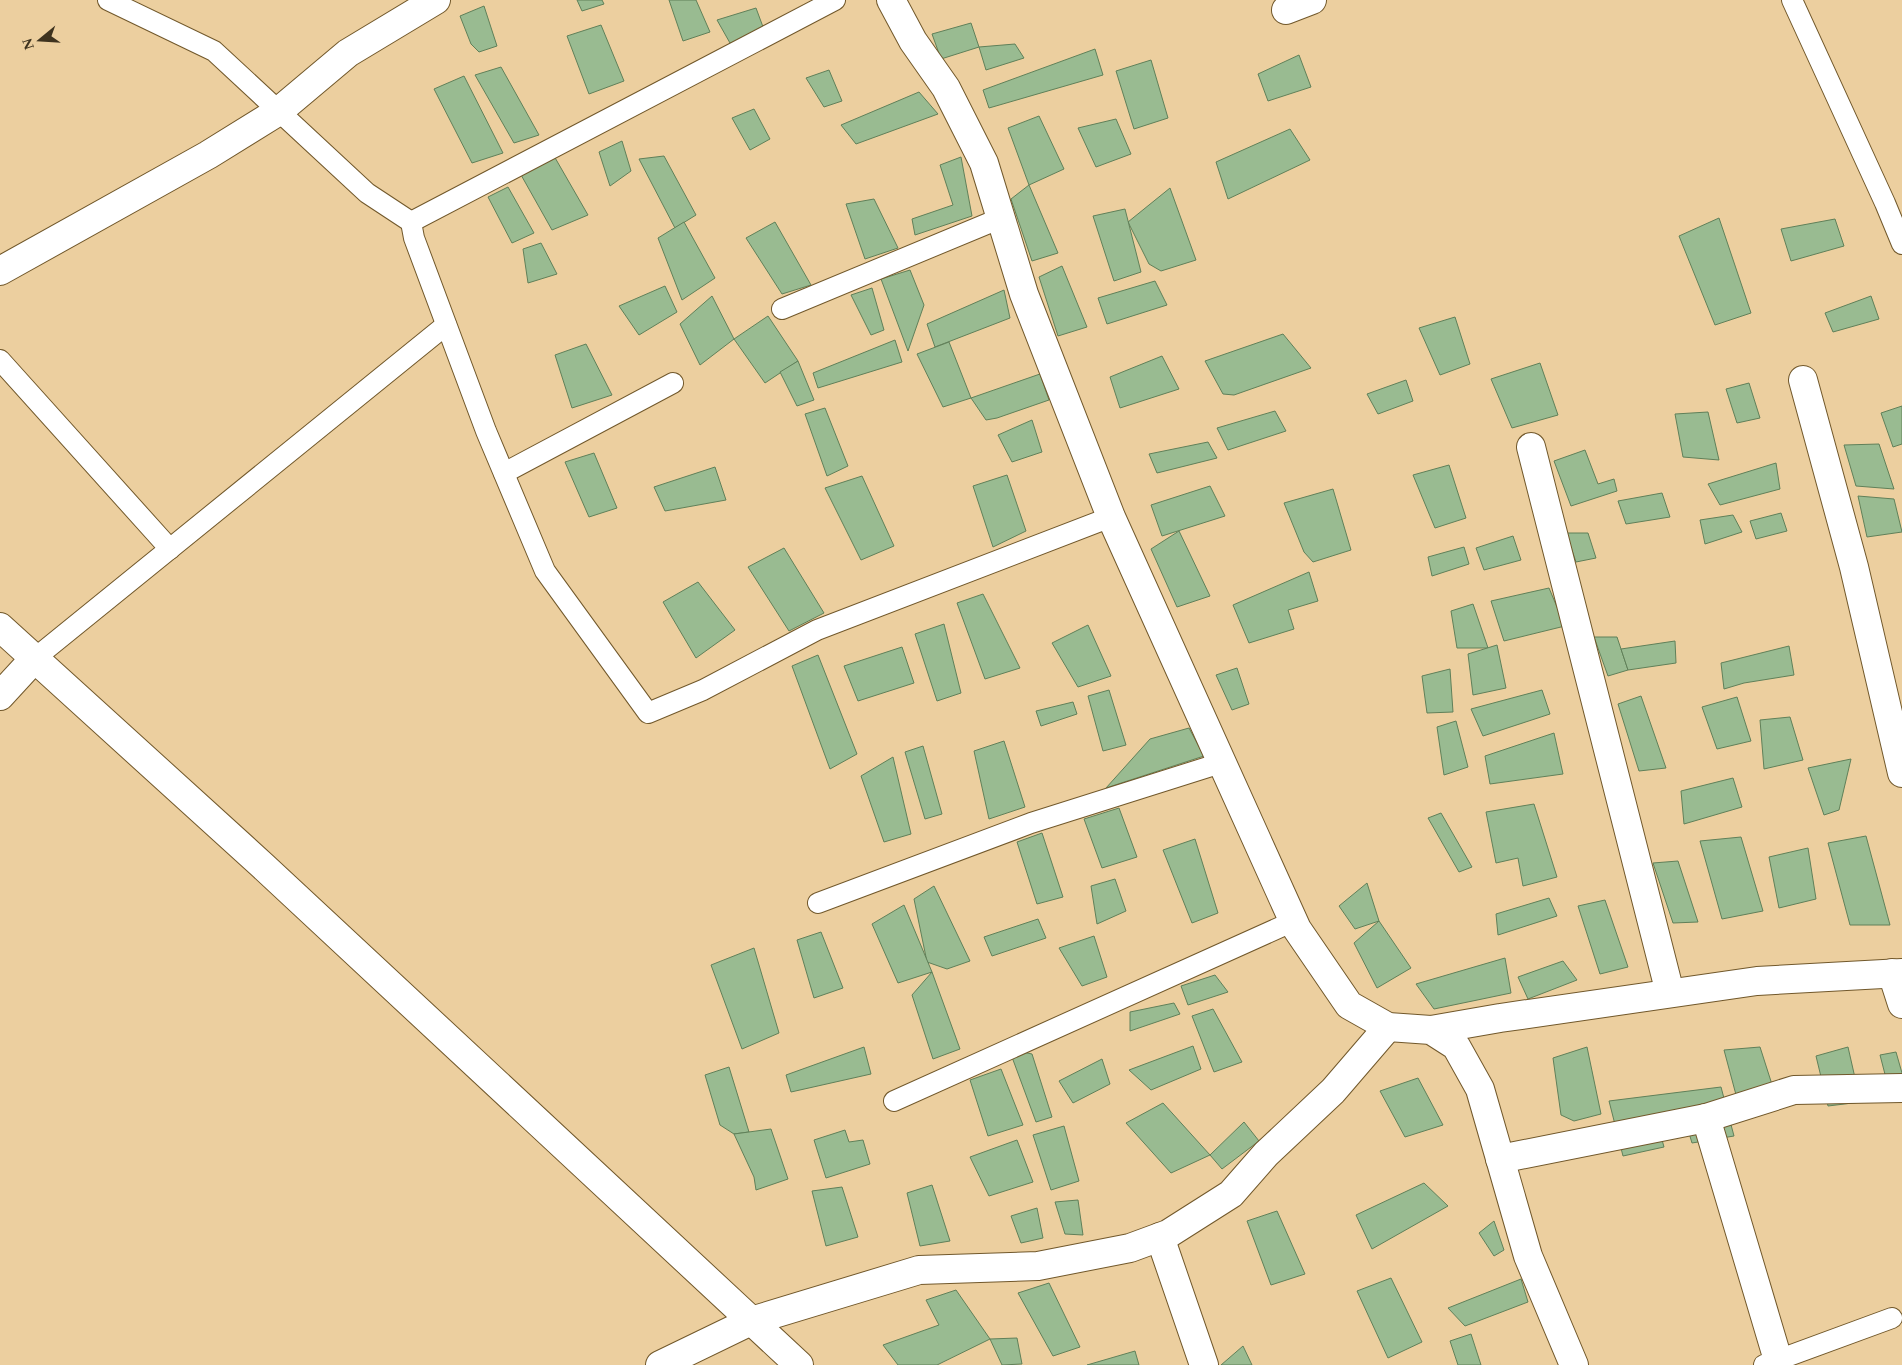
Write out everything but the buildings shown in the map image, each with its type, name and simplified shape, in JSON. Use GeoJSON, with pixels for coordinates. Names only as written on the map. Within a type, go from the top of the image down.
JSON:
{"type":"FeatureCollection","features":[{"type":"Feature","properties":{"kind":"street"},"geometry":{"type":"LineString","coordinates":[[0,270],[208,155],[280,111],[348,53],[436,0]]}},
{"type":"Feature","properties":{"kind":"street"},"geometry":{"type":"LineString","coordinates":[[891,0],[913,41],[946,88],[984,163],[1024,294],[1111,517],[1224,762],[1294,921],[1349,1006],[1388,1027],[1431,1030],[1500,1018],[1757,981],[1897,973],[1902,1004]]}},
{"type":"Feature","properties":{"kind":"street"},"geometry":{"type":"LineString","coordinates":[[1286,10],[1312,0]]}},
{"type":"Feature","properties":{"kind":"street"},"geometry":{"type":"LineString","coordinates":[[1803,380],[1854,567],[1902,772]]}},
{"type":"Feature","properties":{"kind":"street"},"geometry":{"type":"LineString","coordinates":[[1531,447],[1670,994]]}},
{"type":"Feature","properties":{"kind":"street"},"geometry":{"type":"LineString","coordinates":[[0,627],[34,660],[271,872],[799,1365]]}},
{"type":"Feature","properties":{"kind":"street"},"geometry":{"type":"LineString","coordinates":[[0,696],[34,660]]}},
{"type":"Feature","properties":{"kind":"street"},"geometry":{"type":"LineString","coordinates":[[660,1365],[751,1321],[919,1270],[1038,1266],[1130,1248],[1168,1234],[1230,1194],[1266,1154],[1334,1090],[1388,1027]]}},
{"type":"Feature","properties":{"kind":"street"},"geometry":{"type":"LineString","coordinates":[[1431,1030],[1456,1046],[1480,1088],[1528,1256],[1574,1365]]}},
{"type":"Feature","properties":{"kind":"street"},"geometry":{"type":"LineString","coordinates":[[1500,1159],[1706,1118],[1794,1090],[1902,1088]]}},
{"type":"Feature","properties":{"kind":"street"},"geometry":{"type":"LineString","coordinates":[[1706,1118],[1771,1362]]}},
{"type":"Feature","properties":{"kind":"street"},"geometry":{"type":"LineString","coordinates":[[1160,1237],[1204,1365]]}},
{"type":"Feature","properties":{"kind":"lane"},"geometry":{"type":"LineString","coordinates":[[108,0],[214,51],[367,193],[411,222],[414,238],[446,325],[504,473],[546,570],[648,713],[703,690],[817,630],[1111,517]]}},
{"type":"Feature","properties":{"kind":"lane"},"geometry":{"type":"LineString","coordinates":[[411,222],[835,0]]}},
{"type":"Feature","properties":{"kind":"lane"},"geometry":{"type":"LineString","coordinates":[[1792,0],[1902,244]]}},
{"type":"Feature","properties":{"kind":"lane"},"geometry":{"type":"LineString","coordinates":[[782,308],[1001,218]]}},
{"type":"Feature","properties":{"kind":"lane"},"geometry":{"type":"LineString","coordinates":[[34,660],[446,325]]}},
{"type":"Feature","properties":{"kind":"lane"},"geometry":{"type":"LineString","coordinates":[[0,360],[170,549]]}},
{"type":"Feature","properties":{"kind":"lane"},"geometry":{"type":"LineString","coordinates":[[504,473],[673,383]]}},
{"type":"Feature","properties":{"kind":"lane"},"geometry":{"type":"LineString","coordinates":[[818,902],[1031,823],[1224,762]]}},
{"type":"Feature","properties":{"kind":"lane"},"geometry":{"type":"LineString","coordinates":[[894,1101],[1294,921]]}},
{"type":"Feature","properties":{"kind":"lane"},"geometry":{"type":"LineString","coordinates":[[1771,1362],[1892,1318]]}}]}
